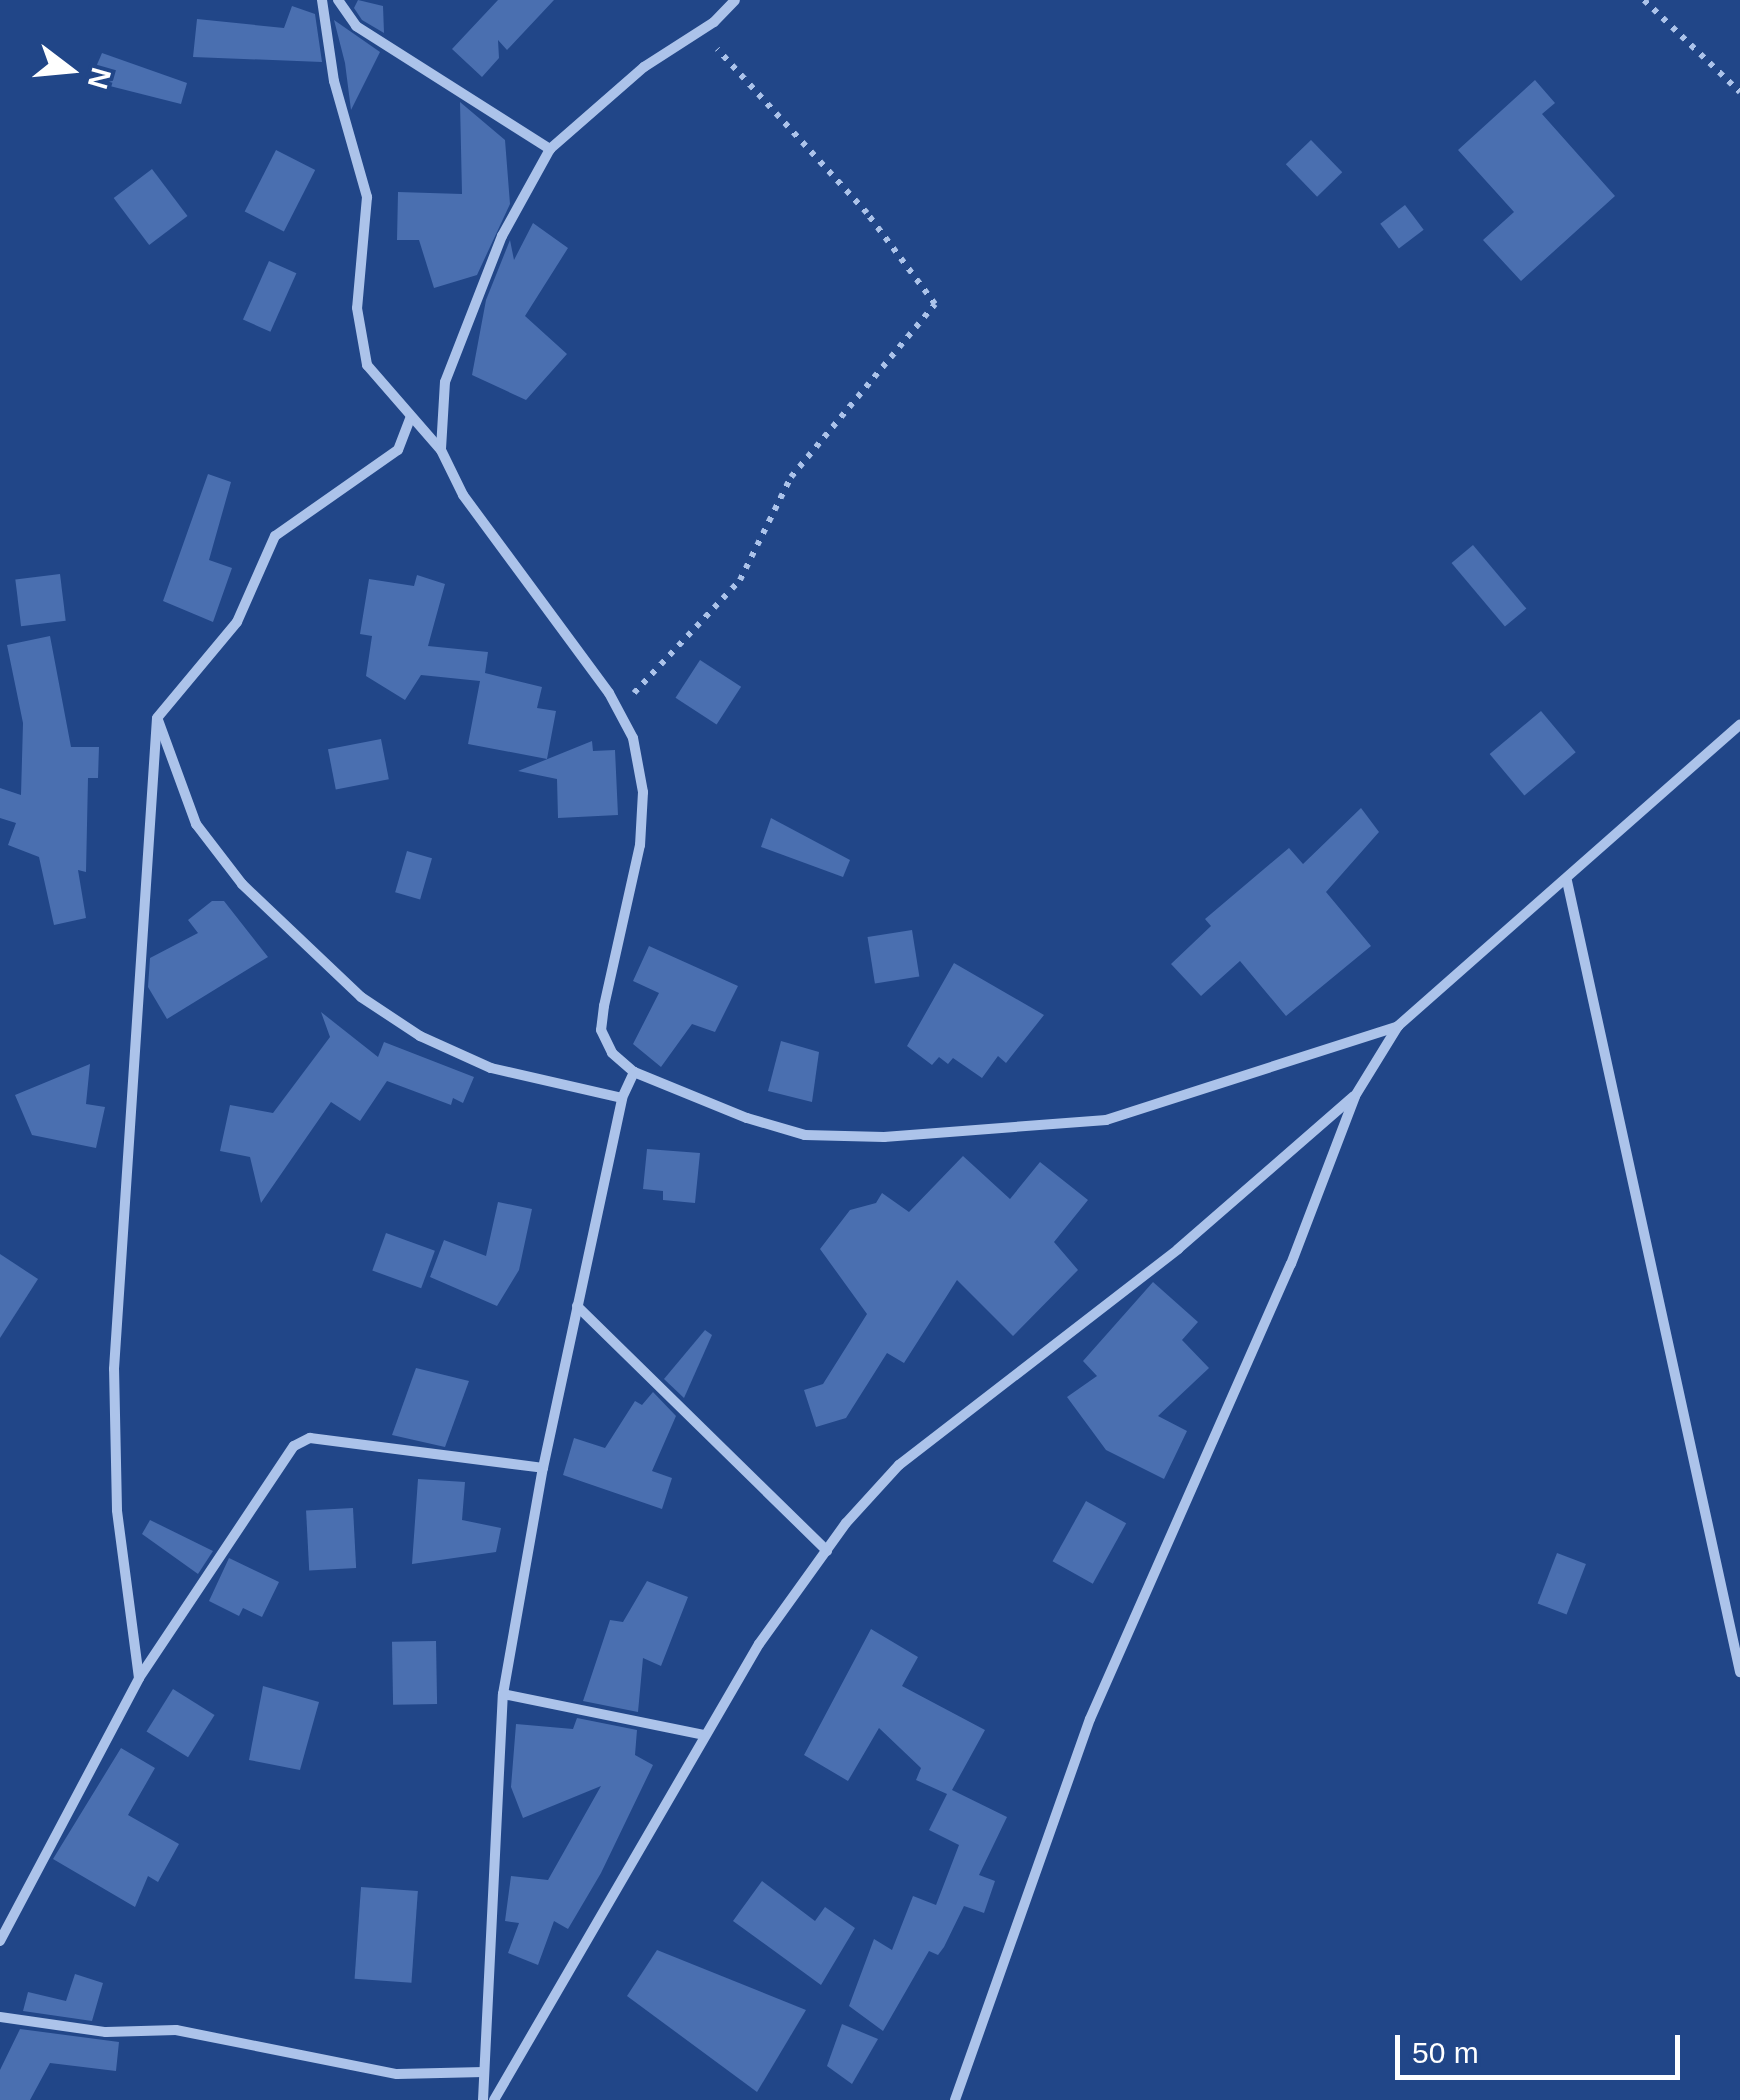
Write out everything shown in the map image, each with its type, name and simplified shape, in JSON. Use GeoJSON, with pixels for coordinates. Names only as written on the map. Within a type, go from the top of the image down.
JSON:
{"type":"FeatureCollection","features":[{"type":"Feature","properties":{"kind":"street"},"geometry":{"type":"LineString","coordinates":[[322,0],[334,81],[367,196],[357,308],[368,365],[441,450],[463,495],[618,710],[633,738],[643,792],[640,845],[601,1030],[612,1053],[634,1072],[805,1135],[884,1137],[1106,1120],[1398,1026]]}},
{"type":"Feature","properties":{"kind":"street"},"geometry":{"type":"LineString","coordinates":[[338,0],[356,26],[550,149]]}},
{"type":"Feature","properties":{"kind":"street"},"geometry":{"type":"LineString","coordinates":[[441,450],[438,416],[445,382],[502,236],[550,149],[644,67],[714,22],[735,0]]}},
{"type":"Feature","properties":{"kind":"street"},"geometry":{"type":"LineString","coordinates":[[139,1678],[118,1510],[114,1369],[157,718],[236,622],[275,536],[398,450],[410,418]]}},
{"type":"Feature","properties":{"kind":"street"},"geometry":{"type":"LineString","coordinates":[[157,718],[196,824],[242,884],[361,997],[420,1036],[491,1068],[622,1098]]}},
{"type":"Feature","properties":{"kind":"street"},"geometry":{"type":"LineString","coordinates":[[955,2100],[1090,1719],[1291,1264],[1355,1096],[1398,1026],[1740,726]]}},
{"type":"Feature","properties":{"kind":"street"},"geometry":{"type":"LineString","coordinates":[[1567,881],[1740,1672]]}},
{"type":"Feature","properties":{"kind":"street"},"geometry":{"type":"LineString","coordinates":[[483,2100],[503,1694],[543,1468],[577,1306],[622,1098],[634,1072]]}},
{"type":"Feature","properties":{"kind":"street"},"geometry":{"type":"LineString","coordinates":[[494,2100],[705,1735],[827,1551],[899,1465],[1178,1249],[1355,1096]]}},
{"type":"Feature","properties":{"kind":"street"},"geometry":{"type":"LineString","coordinates":[[577,1306],[827,1551]]}},
{"type":"Feature","properties":{"kind":"street"},"geometry":{"type":"LineString","coordinates":[[0,1940],[139,1678],[302,1441],[543,1468]]}},
{"type":"Feature","properties":{"kind":"street"},"geometry":{"type":"LineString","coordinates":[[503,1694],[705,1735]]}},
{"type":"Feature","properties":{"kind":"street"},"geometry":{"type":"LineString","coordinates":[[0,2017],[106,2032],[176,2030],[397,2074],[484,2072]]}},
{"type":"Feature","properties":{"kind":"path"},"geometry":{"type":"LineString","coordinates":[[1644,0],[1740,92]]}},
{"type":"Feature","properties":{"kind":"path"},"geometry":{"type":"LineString","coordinates":[[618,710],[740,580],[791,477],[935,304],[798,132],[717,51],[714,22]]}},
{"type":"Feature","properties":{"kind":"building"},"geometry":{"type":"Polygon","coordinates":[[[358,0],[383,6],[384,33],[362,20],[354,8],[358,0]]]}},
{"type":"Feature","properties":{"kind":"building"},"geometry":{"type":"Polygon","coordinates":[[[498,0],[554,0],[507,50],[498,40],[499,58],[482,77],[452,49],[498,0]]]}},
{"type":"Feature","properties":{"kind":"building"},"geometry":{"type":"Polygon","coordinates":[[[292,6],[315,14],[322,62],[193,57],[197,19],[284,28],[292,6]]]}},
{"type":"Feature","properties":{"kind":"building"},"geometry":{"type":"Polygon","coordinates":[[[334,20],[380,52],[351,110],[345,63],[334,20]]]}},
{"type":"Feature","properties":{"kind":"building"},"geometry":{"type":"Polygon","coordinates":[[[102,53],[187,83],[181,104],[90,81],[102,53]]]}},
{"type":"Feature","properties":{"kind":"building"},"geometry":{"type":"Polygon","coordinates":[[[1535,80],[1555,103],[1542,114],[1615,196],[1521,281],[1483,240],[1514,212],[1458,150],[1535,80]]]}},
{"type":"Feature","properties":{"kind":"building"},"geometry":{"type":"Polygon","coordinates":[[[460,102],[505,140],[510,204],[477,275],[434,288],[419,240],[397,240],[398,192],[462,194],[460,102]]]}},
{"type":"Feature","properties":{"kind":"building"},"geometry":{"type":"Polygon","coordinates":[[[1311,140],[1342,172],[1317,197],[1286,164],[1311,140]]]}},
{"type":"Feature","properties":{"kind":"building"},"geometry":{"type":"Polygon","coordinates":[[[276,150],[315,170],[284,231],[245,211],[276,150]]]}},
{"type":"Feature","properties":{"kind":"building"},"geometry":{"type":"Polygon","coordinates":[[[152,169],[188,216],[149,245],[114,198],[152,169]]]}},
{"type":"Feature","properties":{"kind":"building"},"geometry":{"type":"Polygon","coordinates":[[[1405,205],[1424,230],[1399,248],[1380,224],[1405,205]]]}},
{"type":"Feature","properties":{"kind":"building"},"geometry":{"type":"Polygon","coordinates":[[[533,223],[568,248],[525,316],[567,354],[526,400],[472,375],[486,300],[510,240],[514,260],[533,223]]]}},
{"type":"Feature","properties":{"kind":"building"},"geometry":{"type":"Polygon","coordinates":[[[269,261],[296,273],[270,332],[243,319],[269,261]]]}},
{"type":"Feature","properties":{"kind":"building"},"geometry":{"type":"Polygon","coordinates":[[[208,474],[231,482],[209,560],[232,568],[213,622],[163,601],[208,474]]]}},
{"type":"Feature","properties":{"kind":"building"},"geometry":{"type":"Polygon","coordinates":[[[1473,545],[1526,609],[1505,627],[1452,563],[1473,545]]]}},
{"type":"Feature","properties":{"kind":"building"},"geometry":{"type":"Polygon","coordinates":[[[60,574],[66,621],[21,626],[15,579],[60,574]]]}},
{"type":"Feature","properties":{"kind":"building"},"geometry":{"type":"Polygon","coordinates":[[[417,575],[445,584],[428,646],[488,652],[485,673],[542,687],[537,708],[556,711],[547,759],[468,744],[480,681],[421,675],[405,700],[366,676],[372,636],[360,634],[369,579],[414,586],[417,575]]]}},
{"type":"Feature","properties":{"kind":"building"},"geometry":{"type":"Polygon","coordinates":[[[50,636],[71,747],[99,747],[98,778],[88,778],[86,872],[78,870],[86,918],[54,925],[39,857],[8,845],[16,823],[0,818],[0,788],[21,795],[23,723],[7,645],[50,636]]]}},
{"type":"Feature","properties":{"kind":"building"},"geometry":{"type":"Polygon","coordinates":[[[700,660],[741,687],[717,724],[675,698],[700,660]]]}},
{"type":"Feature","properties":{"kind":"building"},"geometry":{"type":"Polygon","coordinates":[[[1541,711],[1576,752],[1524,795],[1490,754],[1541,711]]]}},
{"type":"Feature","properties":{"kind":"building"},"geometry":{"type":"Polygon","coordinates":[[[381,739],[389,779],[336,790],[328,749],[381,739]]]}},
{"type":"Feature","properties":{"kind":"building"},"geometry":{"type":"Polygon","coordinates":[[[592,741],[593,751],[615,750],[618,815],[558,818],[557,779],[518,771],[592,741]]]}},
{"type":"Feature","properties":{"kind":"building"},"geometry":{"type":"Polygon","coordinates":[[[1361,808],[1379,832],[1326,892],[1371,946],[1286,1016],[1240,961],[1201,996],[1171,964],[1211,926],[1205,919],[1289,848],[1303,864],[1361,808]]]}},
{"type":"Feature","properties":{"kind":"building"},"geometry":{"type":"Polygon","coordinates":[[[771,818],[850,860],[843,877],[761,847],[771,818]]]}},
{"type":"Feature","properties":{"kind":"building"},"geometry":{"type":"Polygon","coordinates":[[[407,851],[432,858],[420,900],[395,892],[407,851]]]}},
{"type":"Feature","properties":{"kind":"building"},"geometry":{"type":"Polygon","coordinates":[[[212,901],[224,901],[268,957],[167,1019],[148,987],[150,958],[198,933],[188,920],[212,901]]]}},
{"type":"Feature","properties":{"kind":"building"},"geometry":{"type":"Polygon","coordinates":[[[912,930],[919,976],[875,983],[868,937],[912,930]]]}},
{"type":"Feature","properties":{"kind":"building"},"geometry":{"type":"Polygon","coordinates":[[[649,946],[738,986],[715,1032],[692,1024],[661,1067],[633,1044],[659,993],[633,981],[649,946]]]}},
{"type":"Feature","properties":{"kind":"building"},"geometry":{"type":"Polygon","coordinates":[[[954,963],[1044,1015],[1006,1063],[998,1056],[982,1078],[953,1058],[948,1064],[939,1057],[932,1065],[907,1046],[954,963]]]}},
{"type":"Feature","properties":{"kind":"building"},"geometry":{"type":"Polygon","coordinates":[[[321,1012],[378,1057],[384,1042],[474,1077],[463,1103],[453,1098],[451,1105],[387,1081],[360,1121],[331,1102],[261,1203],[250,1157],[220,1151],[230,1105],[273,1113],[330,1037],[321,1012]]]}},
{"type":"Feature","properties":{"kind":"building"},"geometry":{"type":"Polygon","coordinates":[[[781,1041],[819,1052],[812,1102],[768,1091],[781,1041]]]}},
{"type":"Feature","properties":{"kind":"building"},"geometry":{"type":"Polygon","coordinates":[[[90,1064],[86,1104],[105,1107],[96,1148],[32,1135],[15,1095],[90,1064]]]}},
{"type":"Feature","properties":{"kind":"building"},"geometry":{"type":"Polygon","coordinates":[[[647,1149],[700,1153],[695,1203],[663,1200],[663,1191],[643,1189],[647,1149]]]}},
{"type":"Feature","properties":{"kind":"building"},"geometry":{"type":"Polygon","coordinates":[[[963,1156],[1010,1199],[1040,1162],[1088,1200],[1054,1242],[1078,1270],[1013,1336],[957,1280],[904,1363],[887,1353],[846,1418],[816,1427],[804,1390],[823,1384],[867,1314],[820,1249],[850,1210],[876,1203],[882,1193],[909,1212],[963,1156]]]}},
{"type":"Feature","properties":{"kind":"building"},"geometry":{"type":"Polygon","coordinates":[[[498,1202],[532,1209],[519,1270],[497,1306],[430,1277],[444,1240],[486,1256],[498,1202]]]}},
{"type":"Feature","properties":{"kind":"building"},"geometry":{"type":"Polygon","coordinates":[[[386,1233],[435,1251],[421,1288],[372,1271],[386,1233]]]}},
{"type":"Feature","properties":{"kind":"building"},"geometry":{"type":"Polygon","coordinates":[[[0,1254],[38,1279],[0,1338],[0,1254]]]}},
{"type":"Feature","properties":{"kind":"building"},"geometry":{"type":"Polygon","coordinates":[[[1153,1282],[1198,1322],[1182,1340],[1209,1368],[1158,1416],[1187,1431],[1164,1479],[1106,1450],[1067,1397],[1097,1376],[1083,1361],[1153,1282]]]}},
{"type":"Feature","properties":{"kind":"building"},"geometry":{"type":"Polygon","coordinates":[[[705,1330],[712,1335],[684,1398],[664,1379],[705,1330]]]}},
{"type":"Feature","properties":{"kind":"building"},"geometry":{"type":"Polygon","coordinates":[[[416,1368],[469,1381],[445,1447],[392,1435],[416,1368]]]}},
{"type":"Feature","properties":{"kind":"building"},"geometry":{"type":"Polygon","coordinates":[[[653,1392],[676,1416],[652,1471],[672,1478],[662,1509],[563,1475],[574,1438],[605,1448],[635,1401],[642,1405],[653,1392]]]}},
{"type":"Feature","properties":{"kind":"building"},"geometry":{"type":"Polygon","coordinates":[[[418,1479],[465,1482],[462,1520],[501,1528],[496,1552],[412,1564],[418,1479]]]}},
{"type":"Feature","properties":{"kind":"building"},"geometry":{"type":"Polygon","coordinates":[[[1086,1501],[1126,1523],[1093,1584],[1053,1561],[1086,1501]]]}},
{"type":"Feature","properties":{"kind":"building"},"geometry":{"type":"Polygon","coordinates":[[[353,1508],[356,1568],[309,1570],[306,1510],[353,1508]]]}},
{"type":"Feature","properties":{"kind":"building"},"geometry":{"type":"Polygon","coordinates":[[[150,1520],[213,1551],[198,1574],[142,1534],[150,1520]]]}},
{"type":"Feature","properties":{"kind":"building"},"geometry":{"type":"Polygon","coordinates":[[[1557,1553],[1586,1564],[1567,1615],[1538,1603],[1557,1553]]]}},
{"type":"Feature","properties":{"kind":"building"},"geometry":{"type":"Polygon","coordinates":[[[229,1558],[279,1582],[262,1617],[243,1608],[239,1616],[209,1601],[229,1558]]]}},
{"type":"Feature","properties":{"kind":"building"},"geometry":{"type":"Polygon","coordinates":[[[647,1581],[688,1597],[661,1666],[643,1658],[638,1712],[583,1701],[610,1620],[623,1622],[647,1581]]]}},
{"type":"Feature","properties":{"kind":"building"},"geometry":{"type":"Polygon","coordinates":[[[871,1629],[918,1657],[902,1686],[985,1730],[952,1790],[1007,1817],[979,1875],[995,1881],[984,1913],[964,1906],[944,1947],[938,1955],[929,1951],[883,2031],[849,2006],[874,1939],[892,1950],[913,1896],[936,1905],[959,1845],[929,1830],[947,1794],[916,1780],[921,1768],[879,1728],[848,1781],[804,1755],[871,1629]]]}},
{"type":"Feature","properties":{"kind":"building"},"geometry":{"type":"Polygon","coordinates":[[[436,1641],[437,1704],[393,1705],[392,1642],[436,1641]]]}},
{"type":"Feature","properties":{"kind":"building"},"geometry":{"type":"Polygon","coordinates":[[[263,1686],[319,1702],[300,1770],[249,1760],[263,1686]]]}},
{"type":"Feature","properties":{"kind":"building"},"geometry":{"type":"Polygon","coordinates":[[[173,1689],[215,1715],[188,1757],[147,1731],[173,1689]]]}},
{"type":"Feature","properties":{"kind":"building"},"geometry":{"type":"Polygon","coordinates":[[[577,1718],[637,1730],[635,1755],[653,1765],[601,1873],[568,1929],[554,1921],[538,1965],[508,1953],[519,1923],[505,1921],[511,1876],[548,1880],[601,1786],[523,1818],[511,1787],[516,1724],[573,1729],[577,1718]]]}},
{"type":"Feature","properties":{"kind":"building"},"geometry":{"type":"Polygon","coordinates":[[[121,1748],[155,1768],[128,1815],[179,1844],[158,1882],[148,1876],[135,1907],[53,1859],[121,1748]]]}},
{"type":"Feature","properties":{"kind":"building"},"geometry":{"type":"Polygon","coordinates":[[[762,1881],[815,1921],[825,1907],[855,1928],[821,1985],[733,1921],[762,1881]]]}},
{"type":"Feature","properties":{"kind":"building"},"geometry":{"type":"Polygon","coordinates":[[[361,1887],[418,1891],[411,1983],[355,1979],[361,1887]]]}},
{"type":"Feature","properties":{"kind":"building"},"geometry":{"type":"Polygon","coordinates":[[[657,1950],[806,2010],[757,2092],[627,1996],[657,1950]]]}},
{"type":"Feature","properties":{"kind":"building"},"geometry":{"type":"Polygon","coordinates":[[[75,1974],[103,1983],[92,2021],[23,2011],[28,1992],[66,2001],[75,1974]]]}},
{"type":"Feature","properties":{"kind":"building"},"geometry":{"type":"Polygon","coordinates":[[[842,2024],[878,2039],[852,2084],[827,2066],[842,2024]]]}},
{"type":"Feature","properties":{"kind":"building"},"geometry":{"type":"Polygon","coordinates":[[[20,2029],[119,2042],[116,2071],[50,2063],[30,2100],[0,2100],[0,2070],[20,2029]]]}}]}
